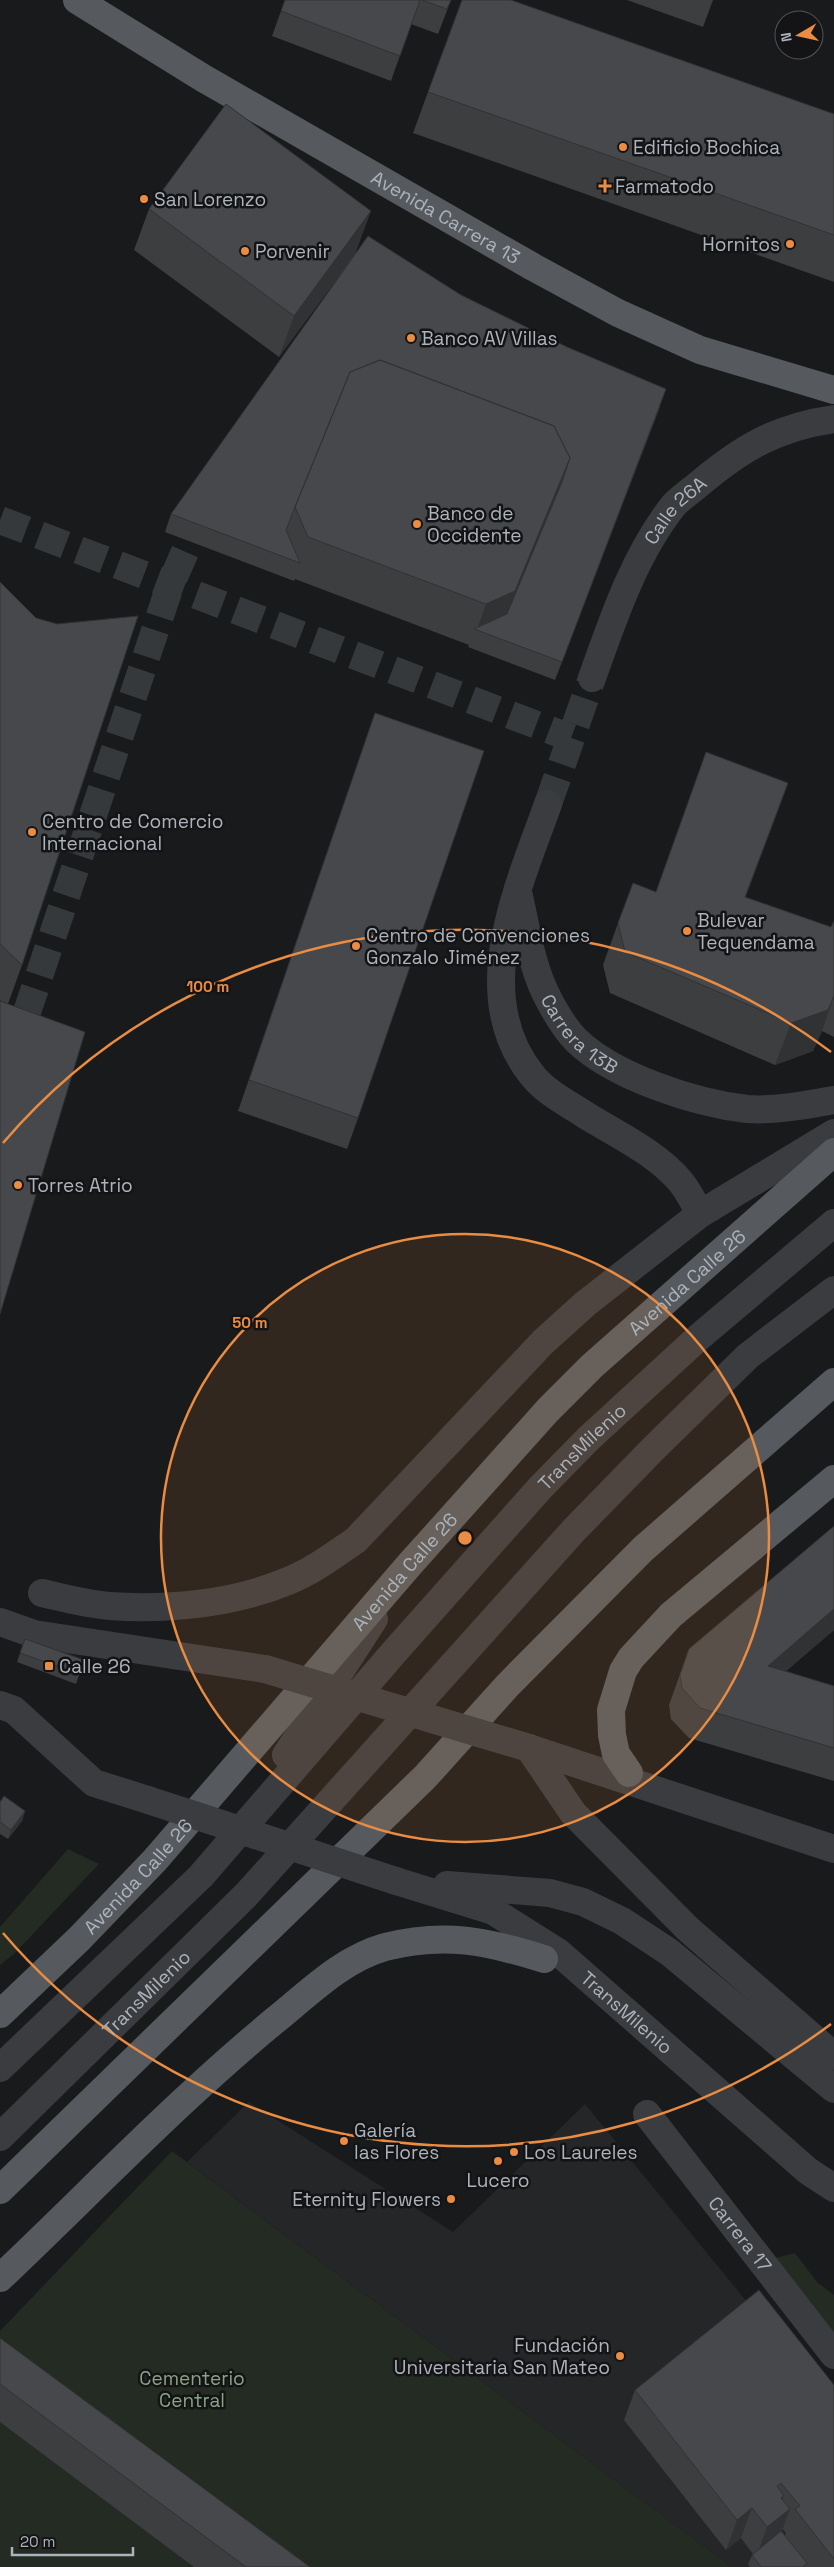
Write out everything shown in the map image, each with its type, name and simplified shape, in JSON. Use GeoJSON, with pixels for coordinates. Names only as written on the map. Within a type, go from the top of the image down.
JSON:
{"type":"FeatureCollection","features":[{"type":"Feature","properties":{"kind":"main road","name":"Avenida Carrera 13"},"geometry":{"type":"LineString","coordinates":[[77,0],[212,83],[533,267],[618,313],[700,350],[834,390]]}},
{"type":"Feature","properties":{"kind":"main road","name":"Avenida Calle 26"},"geometry":{"type":"LineString","coordinates":[[0,2014],[79,1939],[155,1860],[410,1564],[529,1431],[592,1366],[834,1152]]}},
{"type":"Feature","properties":{"kind":"main road"},"geometry":{"type":"LineString","coordinates":[[0,2190],[425,1776],[507,1686],[643,1549],[834,1382]]}},
{"type":"Feature","properties":{"kind":"main road"},"geometry":{"type":"LineString","coordinates":[[809,1404],[834,1386]]}},
{"type":"Feature","properties":{"kind":"main road"},"geometry":{"type":"LineString","coordinates":[[629,1773],[616,1754],[612,1735],[611,1710],[623,1671],[631,1658],[671,1615],[834,1479]]}},
{"type":"Feature","properties":{"kind":"main road"},"geometry":{"type":"LineString","coordinates":[[0,2278],[243,2047],[329,1976],[353,1960],[384,1948],[412,1942],[454,1938],[496,1944],[544,1959]]}},
{"type":"Feature","properties":{"kind":"street","name":"Calle 26A"},"geometry":{"type":"LineString","coordinates":[[592,678],[619,604],[646,549],[674,505],[751,445],[783,431],[834,419]]}},
{"type":"Feature","properties":{"kind":"street"},"geometry":{"type":"LineString","coordinates":[[548,804],[518,890],[504,946],[500,979],[505,1017],[514,1044],[532,1075],[555,1095],[660,1163],[681,1182],[700,1214]]}},
{"type":"Feature","properties":{"kind":"street","name":"Carrera 13B"},"geometry":{"type":"LineString","coordinates":[[518,890],[533,963],[549,1001],[576,1040],[619,1070],[682,1096],[747,1109],[811,1104],[834,1100]]}},
{"type":"Feature","properties":{"kind":"street"},"geometry":{"type":"LineString","coordinates":[[42,1593],[107,1606],[143,1607],[212,1602],[249,1594],[288,1581],[323,1563],[356,1540],[550,1336],[644,1256],[700,1214],[834,1133]]}},
{"type":"Feature","properties":{"kind":"street","name":"TransMilenio"},"geometry":{"type":"LineString","coordinates":[[0,2068],[201,1876],[230,1840],[402,1643],[540,1488],[588,1439],[699,1337],[834,1223]]}},
{"type":"Feature","properties":{"kind":"street","name":"TransMilenio"},"geometry":{"type":"LineString","coordinates":[[0,2137],[246,1895],[568,1537],[654,1448],[748,1356],[834,1290]]}},
{"type":"Feature","properties":{"kind":"street","name":"TransMilenio"},"geometry":{"type":"LineString","coordinates":[[230,1840],[410,1564]]}},
{"type":"Feature","properties":{"kind":"street"},"geometry":{"type":"LineString","coordinates":[[0,1622],[34,1634],[264,1669],[529,1748],[834,1849]]}},
{"type":"Feature","properties":{"kind":"street","name":"TransMilenio"},"geometry":{"type":"LineString","coordinates":[[0,1705],[14,1710],[94,1782],[396,1881],[494,1910],[558,1952],[808,2171],[834,2188]]}},
{"type":"Feature","properties":{"kind":"street"},"geometry":{"type":"LineString","coordinates":[[529,1748],[573,1813],[688,1929],[834,2056]]}},
{"type":"Feature","properties":{"kind":"street","name":"TransMilenio"},"geometry":{"type":"LineString","coordinates":[[396,1881],[550,1893],[591,1906],[622,1921],[669,1952],[834,2089]]}},
{"type":"Feature","properties":{"kind":"street","name":"Carrera 17"},"geometry":{"type":"LineString","coordinates":[[647,2114],[834,2355]]}},
{"type":"Feature","properties":{"kind":"shaded area","name":"Fundación Universitaria San Mateo"},"geometry":{"type":"Polygon","coordinates":[[[249,2102],[453,2232],[585,2104],[834,2408],[834,2567],[732,2567],[187,2162],[249,2102]]]}},
{"type":"Feature","properties":{"kind":"green space"},"geometry":{"type":"Polygon","coordinates":[[[68,1849],[99,1864],[14,1954],[0,1965],[0,1927],[68,1849]]]}},
{"type":"Feature","properties":{"kind":"green space","name":"Cementerio Central"},"geometry":{"type":"Polygon","coordinates":[[[172,2151],[732,2567],[0,2567],[0,2331],[172,2151]]]}},
{"type":"Feature","properties":{"kind":"green space"},"geometry":{"type":"Polygon","coordinates":[[[795,2253],[817,2282],[834,2295],[834,2334],[775,2258],[795,2253]]]}},
{"type":"Feature","properties":{"kind":"building"},"geometry":{"type":"Polygon","coordinates":[[[285,0],[420,0],[400,56],[281,11],[285,0]]]}},
{"type":"Feature","properties":{"kind":"building"},"geometry":{"type":"Polygon","coordinates":[[[422,0],[451,0],[447,9],[422,0]]]}},
{"type":"Feature","properties":{"kind":"building","name":"Edificio Bochica"},"geometry":{"type":"Polygon","coordinates":[[[462,0],[511,0],[834,114],[834,235],[428,92],[462,0]]]}},
{"type":"Feature","properties":{"kind":"building","name":"Porvenir"},"geometry":{"type":"Polygon","coordinates":[[[226,104],[371,211],[294,316],[149,209],[226,104]]]}},
{"type":"Feature","properties":{"kind":"building"},"geometry":{"type":"Polygon","coordinates":[[[368,236],[461,295],[567,347],[666,389],[562,662],[474,629],[507,614],[562,482],[570,458],[554,426],[380,360],[350,372],[295,507],[286,530],[300,563],[171,514],[368,236]]]}},
{"type":"Feature","properties":{"kind":"building","name":"Banco de Occidente"},"geometry":{"type":"Polygon","coordinates":[[[380,360],[554,426],[570,458],[515,591],[486,604],[308,537],[295,507],[350,372],[380,360]]]}},
{"type":"Feature","properties":{"kind":"building","name":"Centro de Comercio Internacional"},"geometry":{"type":"Polygon","coordinates":[[[0,582],[36,618],[57,624],[138,616],[22,965],[0,944],[0,582]]]}},
{"type":"Feature","properties":{"kind":"building","name":"Centro de Convenciones Gonzalo Jiménez"},"geometry":{"type":"Polygon","coordinates":[[[375,713],[484,751],[358,1118],[249,1080],[375,713]]]}},
{"type":"Feature","properties":{"kind":"building","name":"Bulevar Tequendama"},"geometry":{"type":"Polygon","coordinates":[[[706,752],[788,783],[745,897],[831,927],[834,921],[834,996],[828,1010],[791,1023],[625,952],[618,923],[633,883],[656,892],[706,752]]]}},
{"type":"Feature","properties":{"kind":"building","name":"Torres Atrio"},"geometry":{"type":"Polygon","coordinates":[[[0,1001],[85,1032],[0,1314],[0,1001]]]}},
{"type":"Feature","properties":{"kind":"building"},"geometry":{"type":"Polygon","coordinates":[[[834,1526],[834,1609],[768,1666],[834,1686],[834,1748],[700,1708],[682,1688],[680,1675],[689,1649],[834,1526]]]}},
{"type":"Feature","properties":{"kind":"building"},"geometry":{"type":"Polygon","coordinates":[[[25,1639],[84,1660],[80,1674],[20,1653],[25,1639]]]}},
{"type":"Feature","properties":{"kind":"building"},"geometry":{"type":"Polygon","coordinates":[[[4,1796],[25,1811],[11,1830],[0,1822],[0,1802],[4,1796]]]}},
{"type":"Feature","properties":{"kind":"building"},"geometry":{"type":"Polygon","coordinates":[[[759,2290],[834,2385],[834,2559],[795,2509],[800,2506],[781,2483],[777,2486],[784,2496],[781,2498],[790,2509],[767,2527],[752,2508],[737,2520],[635,2390],[759,2290]]]}},
{"type":"Feature","properties":{"kind":"building"},"geometry":{"type":"Polygon","coordinates":[[[0,2338],[310,2567],[246,2567],[0,2384],[0,2338]]]}},
{"type":"Feature","properties":{"kind":"building"},"geometry":{"type":"Polygon","coordinates":[[[781,2531],[807,2563],[803,2567],[761,2567],[752,2555],[781,2531]]]}},
{"type":"Feature","properties":{"kind":"tunnel"},"geometry":{"type":"LineString","coordinates":[[26,1015],[170,586],[204,508]]}},
{"type":"Feature","properties":{"kind":"tunnel"},"geometry":{"type":"LineString","coordinates":[[0,520],[571,738]]}},
{"type":"Feature","properties":{"kind":"tunnel"},"geometry":{"type":"LineString","coordinates":[[548,804],[592,678]]}},
{"type":"Feature","properties":{"kind":"place","name":"Edificio Bochica"},"geometry":{"type":"Point","coordinates":[623,147]}},
{"type":"Feature","properties":{"kind":"place","name":"Farmatodo"},"geometry":{"type":"Point","coordinates":[605,186]}},
{"type":"Feature","properties":{"kind":"place","name":"San Lorenzo"},"geometry":{"type":"Point","coordinates":[144,199]}},
{"type":"Feature","properties":{"kind":"place","name":"Hornitos"},"geometry":{"type":"Point","coordinates":[790,244]}},
{"type":"Feature","properties":{"kind":"place","name":"Porvenir"},"geometry":{"type":"Point","coordinates":[245,251]}},
{"type":"Feature","properties":{"kind":"place","name":"Banco AV Villas"},"geometry":{"type":"Point","coordinates":[411,338]}},
{"type":"Feature","properties":{"kind":"place","name":"Banco de Occidente"},"geometry":{"type":"Point","coordinates":[417,524]}},
{"type":"Feature","properties":{"kind":"place","name":"Centro de Comercio Internacional"},"geometry":{"type":"Point","coordinates":[32,832]}},
{"type":"Feature","properties":{"kind":"place","name":"Bulevar Tequendama"},"geometry":{"type":"Point","coordinates":[687,931]}},
{"type":"Feature","properties":{"kind":"place","name":"Centro de Convenciones Gonzalo Jiménez"},"geometry":{"type":"Point","coordinates":[356,946]}},
{"type":"Feature","properties":{"kind":"place","name":"Torres Atrio"},"geometry":{"type":"Point","coordinates":[18,1185]}},
{"type":"Feature","properties":{"kind":"place","name":"Calle 26"},"geometry":{"type":"Point","coordinates":[49,1666]}},
{"type":"Feature","properties":{"kind":"place","name":"Galería las Flores"},"geometry":{"type":"Point","coordinates":[344,2141]}},
{"type":"Feature","properties":{"kind":"place","name":"Los Laureles"},"geometry":{"type":"Point","coordinates":[514,2152]}},
{"type":"Feature","properties":{"kind":"place","name":"Lucero"},"geometry":{"type":"Point","coordinates":[498,2161]}},
{"type":"Feature","properties":{"kind":"place","name":"Eternity Flowers"},"geometry":{"type":"Point","coordinates":[451,2199]}},
{"type":"Feature","properties":{"kind":"place","name":"Fundación Universitaria San Mateo"},"geometry":{"type":"Point","coordinates":[620,2356]}}]}
